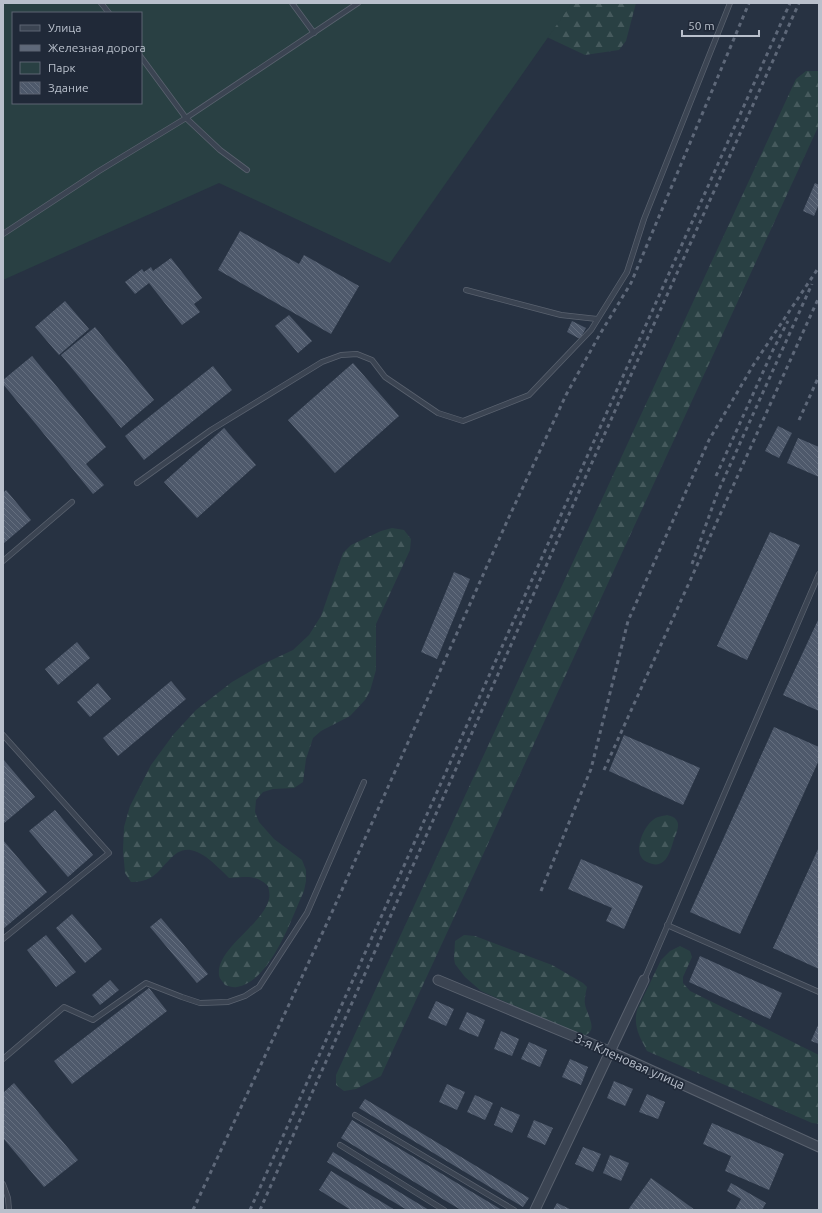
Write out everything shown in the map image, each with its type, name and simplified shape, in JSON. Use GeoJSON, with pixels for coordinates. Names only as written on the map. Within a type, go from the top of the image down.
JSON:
{"type":"FeatureCollection","features":[{"type":"Feature","properties":{"kind":"street","name":"3-я Кленовая улица"},"geometry":{"type":"LineString","coordinates":[[438,980],[609,1051],[819,1147]]}},
{"type":"Feature","properties":{"kind":"street"},"geometry":{"type":"LineString","coordinates":[[535,1210],[609,1051],[644,980]]}},
{"type":"Feature","properties":{"kind":"lane"},"geometry":{"type":"LineString","coordinates":[[101,3],[107,12]]}},
{"type":"Feature","properties":{"kind":"lane"},"geometry":{"type":"LineString","coordinates":[[292,3],[314,33]]}},
{"type":"Feature","properties":{"kind":"lane"},"geometry":{"type":"LineString","coordinates":[[3,234],[99,171],[186,118],[358,3]]}},
{"type":"Feature","properties":{"kind":"lane"},"geometry":{"type":"LineString","coordinates":[[137,484],[211,430],[322,362],[341,355],[357,354],[372,360],[385,377],[438,413],[463,421],[529,395],[591,330],[627,272],[644,219],[730,3]]}},
{"type":"Feature","properties":{"kind":"lane"},"geometry":{"type":"LineString","coordinates":[[142,58],[186,118],[220,150],[247,170]]}},
{"type":"Feature","properties":{"kind":"lane"},"geometry":{"type":"LineString","coordinates":[[466,290],[561,315],[597,320]]}},
{"type":"Feature","properties":{"kind":"lane"},"geometry":{"type":"LineString","coordinates":[[3,561],[72,502]]}},
{"type":"Feature","properties":{"kind":"lane"},"geometry":{"type":"LineString","coordinates":[[644,980],[819,574]]}},
{"type":"Feature","properties":{"kind":"lane"},"geometry":{"type":"LineString","coordinates":[[3,735],[109,853],[3,939]]}},
{"type":"Feature","properties":{"kind":"lane"},"geometry":{"type":"LineString","coordinates":[[3,1059],[64,1008],[94,1020],[146,983],[200,1003],[228,1002],[245,996],[259,987],[307,913],[364,782]]}},
{"type":"Feature","properties":{"kind":"lane"},"geometry":{"type":"LineString","coordinates":[[667,925],[819,992]]}},
{"type":"Feature","properties":{"kind":"lane"},"geometry":{"type":"LineString","coordinates":[[355,1115],[514,1210]]}},
{"type":"Feature","properties":{"kind":"lane"},"geometry":{"type":"LineString","coordinates":[[340,1145],[444,1210]]}},
{"type":"Feature","properties":{"kind":"lane"},"geometry":{"type":"LineString","coordinates":[[3,1184],[8,1198],[9,1210]]}},
{"type":"Feature","properties":{"kind":"green space"},"geometry":{"type":"Polygon","coordinates":[[[3,3],[572,3],[390,263],[219,183],[3,280],[3,3]]]}},
{"type":"Feature","properties":{"kind":"green space"},"geometry":{"type":"Polygon","coordinates":[[[462,3],[636,3],[626,41],[619,50],[585,55],[532,30],[462,3]]]}},
{"type":"Feature","properties":{"kind":"green space"},"geometry":{"type":"Polygon","coordinates":[[[806,71],[819,71],[819,125],[381,1076],[356,1089],[344,1091],[336,1085],[336,1075],[796,79],[806,71]]]}},
{"type":"Feature","properties":{"kind":"green space"},"geometry":{"type":"Polygon","coordinates":[[[392,528],[404,530],[411,539],[410,550],[376,624],[376,670],[370,691],[365,700],[350,716],[321,731],[313,738],[306,759],[303,782],[294,788],[273,789],[263,792],[256,800],[255,812],[259,822],[274,839],[302,860],[306,870],[304,891],[278,947],[270,961],[260,973],[249,982],[237,987],[225,985],[219,976],[220,965],[232,946],[265,909],[269,897],[268,886],[259,880],[250,877],[229,878],[206,857],[188,850],[175,854],[152,877],[142,881],[131,882],[125,873],[123,850],[124,827],[130,806],[151,765],[173,735],[196,710],[232,682],[261,665],[293,650],[309,635],[321,616],[343,553],[351,545],[381,531],[392,528]]]}},
{"type":"Feature","properties":{"kind":"green space"},"geometry":{"type":"Polygon","coordinates":[[[667,815],[673,817],[678,823],[671,850],[666,859],[658,864],[647,862],[642,858],[640,853],[639,847],[642,835],[649,824],[656,818],[667,815]]]}},
{"type":"Feature","properties":{"kind":"green space"},"geometry":{"type":"Polygon","coordinates":[[[464,935],[475,936],[552,965],[583,983],[587,987],[585,1002],[591,1022],[591,1031],[582,1036],[481,991],[465,977],[455,964],[455,941],[464,935]]]}},
{"type":"Feature","properties":{"kind":"green space"},"geometry":{"type":"Polygon","coordinates":[[[680,946],[690,951],[692,957],[683,977],[683,983],[690,991],[819,1055],[819,1124],[812,1123],[647,1051],[637,1027],[637,1010],[661,960],[670,951],[680,946]]]}},
{"type":"Feature","properties":{"kind":"building"},"geometry":{"type":"Polygon","coordinates":[[[815,183],[819,185],[819,204],[814,216],[803,211],[815,183]]]}},
{"type":"Feature","properties":{"kind":"building"},"geometry":{"type":"Polygon","coordinates":[[[240,231],[299,264],[304,255],[359,286],[331,334],[218,270],[240,231]]]}},
{"type":"Feature","properties":{"kind":"building"},"geometry":{"type":"Polygon","coordinates":[[[171,258],[202,298],[194,304],[200,312],[182,325],[149,283],[135,294],[125,282],[142,269],[144,272],[151,267],[153,271],[171,258]]]}},
{"type":"Feature","properties":{"kind":"building"},"geometry":{"type":"Polygon","coordinates":[[[65,301],[89,329],[59,355],[35,327],[65,301]]]}},
{"type":"Feature","properties":{"kind":"building"},"geometry":{"type":"Polygon","coordinates":[[[289,315],[312,341],[298,353],[275,326],[289,315]]]}},
{"type":"Feature","properties":{"kind":"building"},"geometry":{"type":"Polygon","coordinates":[[[572,321],[586,328],[580,339],[567,332],[572,321]]]}},
{"type":"Feature","properties":{"kind":"building"},"geometry":{"type":"Polygon","coordinates":[[[95,327],[154,400],[121,428],[61,355],[95,327]]]}},
{"type":"Feature","properties":{"kind":"building"},"geometry":{"type":"Polygon","coordinates":[[[32,356],[106,447],[86,464],[104,485],[93,494],[3,384],[3,380],[32,356]]]}},
{"type":"Feature","properties":{"kind":"building"},"geometry":{"type":"Polygon","coordinates":[[[353,363],[399,416],[335,473],[288,420],[353,363]]]}},
{"type":"Feature","properties":{"kind":"building"},"geometry":{"type":"Polygon","coordinates":[[[213,366],[232,390],[144,460],[125,436],[213,366]]]}},
{"type":"Feature","properties":{"kind":"building"},"geometry":{"type":"Polygon","coordinates":[[[778,426],[792,433],[779,458],[765,451],[778,426]]]}},
{"type":"Feature","properties":{"kind":"building"},"geometry":{"type":"Polygon","coordinates":[[[224,428],[256,465],[197,518],[164,482],[224,428]]]}},
{"type":"Feature","properties":{"kind":"building"},"geometry":{"type":"Polygon","coordinates":[[[798,438],[819,447],[819,477],[787,463],[798,438]]]}},
{"type":"Feature","properties":{"kind":"building"},"geometry":{"type":"Polygon","coordinates":[[[6,490],[31,520],[3,544],[3,493],[6,490]]]}},
{"type":"Feature","properties":{"kind":"building"},"geometry":{"type":"Polygon","coordinates":[[[770,532],[800,545],[747,660],[717,646],[770,532]]]}},
{"type":"Feature","properties":{"kind":"building"},"geometry":{"type":"Polygon","coordinates":[[[454,572],[470,579],[437,659],[421,652],[454,572]]]}},
{"type":"Feature","properties":{"kind":"building"},"geometry":{"type":"Polygon","coordinates":[[[819,618],[819,711],[783,695],[819,618]]]}},
{"type":"Feature","properties":{"kind":"building"},"geometry":{"type":"Polygon","coordinates":[[[77,642],[90,658],[58,685],[45,669],[77,642]]]}},
{"type":"Feature","properties":{"kind":"building"},"geometry":{"type":"Polygon","coordinates":[[[171,681],[186,699],[118,756],[103,738],[171,681]]]}},
{"type":"Feature","properties":{"kind":"building"},"geometry":{"type":"Polygon","coordinates":[[[98,683],[111,699],[90,717],[77,702],[98,683]]]}},
{"type":"Feature","properties":{"kind":"building"},"geometry":{"type":"Polygon","coordinates":[[[774,727],[819,747],[819,760],[740,934],[690,912],[774,727]]]}},
{"type":"Feature","properties":{"kind":"building"},"geometry":{"type":"Polygon","coordinates":[[[624,735],[700,768],[683,805],[609,771],[624,735]]]}},
{"type":"Feature","properties":{"kind":"building"},"geometry":{"type":"Polygon","coordinates":[[[3,759],[35,797],[3,824],[3,759]]]}},
{"type":"Feature","properties":{"kind":"building"},"geometry":{"type":"Polygon","coordinates":[[[55,810],[93,855],[68,877],[29,831],[55,810]]]}},
{"type":"Feature","properties":{"kind":"building"},"geometry":{"type":"Polygon","coordinates":[[[3,840],[47,892],[3,929],[3,840]]]}},
{"type":"Feature","properties":{"kind":"building"},"geometry":{"type":"Polygon","coordinates":[[[819,847],[819,969],[773,948],[819,847]]]}},
{"type":"Feature","properties":{"kind":"building"},"geometry":{"type":"Polygon","coordinates":[[[581,859],[643,886],[624,929],[606,921],[612,908],[568,889],[581,859]]]}},
{"type":"Feature","properties":{"kind":"building"},"geometry":{"type":"Polygon","coordinates":[[[72,914],[102,949],[85,963],[56,928],[72,914]]]}},
{"type":"Feature","properties":{"kind":"building"},"geometry":{"type":"Polygon","coordinates":[[[161,918],[208,974],[197,983],[150,927],[161,918]]]}},
{"type":"Feature","properties":{"kind":"building"},"geometry":{"type":"Polygon","coordinates":[[[46,935],[76,972],[56,987],[27,950],[46,935]]]}},
{"type":"Feature","properties":{"kind":"building"},"geometry":{"type":"Polygon","coordinates":[[[700,956],[782,993],[770,1019],[689,982],[700,956]]]}},
{"type":"Feature","properties":{"kind":"building"},"geometry":{"type":"Polygon","coordinates":[[[110,980],[119,990],[100,1005],[92,995],[110,980]]]}},
{"type":"Feature","properties":{"kind":"building"},"geometry":{"type":"Polygon","coordinates":[[[149,988],[167,1011],[72,1084],[54,1061],[149,988]]]}},
{"type":"Feature","properties":{"kind":"building"},"geometry":{"type":"Polygon","coordinates":[[[436,1001],[454,1009],[446,1026],[428,1018],[436,1001]]]}},
{"type":"Feature","properties":{"kind":"building"},"geometry":{"type":"Polygon","coordinates":[[[467,1012],[485,1020],[478,1037],[459,1029],[467,1012]]]}},
{"type":"Feature","properties":{"kind":"building"},"geometry":{"type":"Polygon","coordinates":[[[819,1023],[819,1044],[811,1041],[819,1023]]]}},
{"type":"Feature","properties":{"kind":"building"},"geometry":{"type":"Polygon","coordinates":[[[501,1031],[519,1039],[512,1056],[494,1049],[501,1031]]]}},
{"type":"Feature","properties":{"kind":"building"},"geometry":{"type":"Polygon","coordinates":[[[529,1042],[547,1050],[540,1067],[521,1059],[529,1042]]]}},
{"type":"Feature","properties":{"kind":"building"},"geometry":{"type":"Polygon","coordinates":[[[570,1059],[588,1067],[581,1085],[562,1077],[570,1059]]]}},
{"type":"Feature","properties":{"kind":"building"},"geometry":{"type":"Polygon","coordinates":[[[614,1081],[633,1089],[625,1106],[607,1098],[614,1081]]]}},
{"type":"Feature","properties":{"kind":"building"},"geometry":{"type":"Polygon","coordinates":[[[14,1083],[78,1160],[44,1187],[3,1138],[3,1093],[14,1083]]]}},
{"type":"Feature","properties":{"kind":"building"},"geometry":{"type":"Polygon","coordinates":[[[447,1084],[465,1092],[457,1110],[439,1102],[447,1084]]]}},
{"type":"Feature","properties":{"kind":"building"},"geometry":{"type":"Polygon","coordinates":[[[647,1094],[665,1102],[658,1119],[639,1112],[647,1094]]]}},
{"type":"Feature","properties":{"kind":"building"},"geometry":{"type":"Polygon","coordinates":[[[475,1095],[493,1103],[485,1120],[467,1112],[475,1095]]]}},
{"type":"Feature","properties":{"kind":"building"},"geometry":{"type":"Polygon","coordinates":[[[365,1099],[529,1198],[523,1207],[359,1108],[365,1099]]]}},
{"type":"Feature","properties":{"kind":"building"},"geometry":{"type":"Polygon","coordinates":[[[501,1107],[520,1115],[512,1133],[494,1125],[501,1107]]]}},
{"type":"Feature","properties":{"kind":"building"},"geometry":{"type":"Polygon","coordinates":[[[352,1120],[502,1210],[461,1210],[341,1138],[352,1120]]]}},
{"type":"Feature","properties":{"kind":"building"},"geometry":{"type":"Polygon","coordinates":[[[534,1120],[553,1128],[545,1145],[527,1137],[534,1120]]]}},
{"type":"Feature","properties":{"kind":"building"},"geometry":{"type":"Polygon","coordinates":[[[712,1123],[784,1154],[769,1190],[725,1171],[731,1156],[703,1144],[712,1123]]]}},
{"type":"Feature","properties":{"kind":"building"},"geometry":{"type":"Polygon","coordinates":[[[583,1147],[601,1154],[593,1172],[575,1164],[583,1147]]]}},
{"type":"Feature","properties":{"kind":"building"},"geometry":{"type":"Polygon","coordinates":[[[333,1152],[429,1210],[407,1210],[327,1162],[333,1152]]]}},
{"type":"Feature","properties":{"kind":"building"},"geometry":{"type":"Polygon","coordinates":[[[610,1155],[629,1163],[621,1181],[603,1173],[610,1155]]]}},
{"type":"Feature","properties":{"kind":"building"},"geometry":{"type":"Polygon","coordinates":[[[331,1171],[395,1210],[351,1210],[319,1190],[331,1171]]]}},
{"type":"Feature","properties":{"kind":"building"},"geometry":{"type":"Polygon","coordinates":[[[651,1178],[695,1210],[628,1210],[651,1178]]]}},
{"type":"Feature","properties":{"kind":"building"},"geometry":{"type":"Polygon","coordinates":[[[731,1183],[766,1203],[762,1210],[735,1210],[741,1199],[727,1191],[731,1183]]]}},
{"type":"Feature","properties":{"kind":"building"},"geometry":{"type":"Polygon","coordinates":[[[557,1203],[572,1210],[553,1210],[557,1203]]]}},
{"type":"Feature","properties":{"kind":"railway"},"geometry":{"type":"LineString","coordinates":[[193,1210],[328,921],[509,517],[566,395],[600,334],[631,283],[749,3]]}},
{"type":"Feature","properties":{"kind":"railway"},"geometry":{"type":"LineString","coordinates":[[250,1210],[790,3]]}},
{"type":"Feature","properties":{"kind":"railway"},"geometry":{"type":"LineString","coordinates":[[260,1210],[626,386],[799,3]]}},
{"type":"Feature","properties":{"kind":"railway"},"geometry":{"type":"LineString","coordinates":[[541,891],[591,769],[628,621],[709,440],[754,364],[819,267]]}},
{"type":"Feature","properties":{"kind":"railway"},"geometry":{"type":"LineString","coordinates":[[692,564],[717,494],[812,284]]}},
{"type":"Feature","properties":{"kind":"railway"},"geometry":{"type":"LineString","coordinates":[[604,770],[819,297]]}},
{"type":"Feature","properties":{"kind":"railway"},"geometry":{"type":"LineString","coordinates":[[716,476],[773,350],[788,321]]}},
{"type":"Feature","properties":{"kind":"railway"},"geometry":{"type":"LineString","coordinates":[[799,420],[819,376]]}}]}
